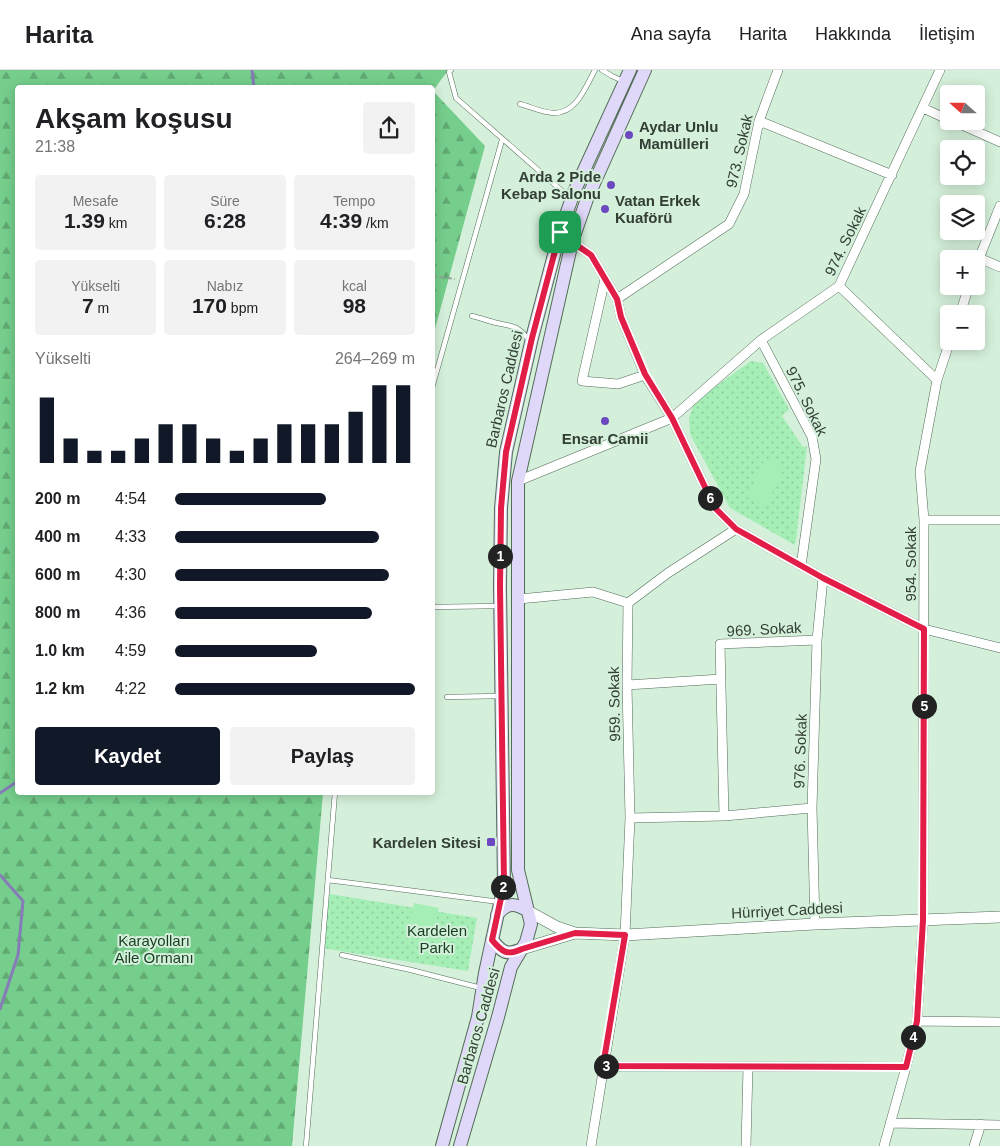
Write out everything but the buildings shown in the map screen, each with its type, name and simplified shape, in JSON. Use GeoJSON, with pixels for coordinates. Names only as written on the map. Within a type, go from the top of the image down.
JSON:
{"type":"FeatureCollection","features":[{"type":"Feature","properties":{"kind":"main road","name":"Barbaros Caddesi"},"geometry":{"type":"LineString","coordinates":[[460,1146],[511,967],[526,942],[531,924],[518,870],[518,481],[572,242],[587,199],[645,70]]}},
{"type":"Feature","properties":{"kind":"main road","name":"Barbaros Caddesi"},"geometry":{"type":"LineString","coordinates":[[442,1146],[478,1017],[482,988],[504,884],[500,606],[501,508],[506,452],[531,342],[560,232],[572,200],[627,76]]}},
{"type":"Feature","properties":{"kind":"main road","name":"Hürriyet Caddesi"},"geometry":{"type":"LineString","coordinates":[[497,915],[502,909],[511,905],[516,905],[528,911]]}},
{"type":"Feature","properties":{"kind":"main road","name":"Hürriyet Caddesi"},"geometry":{"type":"LineString","coordinates":[[492,940],[506,953],[522,949]]}},
{"type":"Feature","properties":{"kind":"street","name":"973. Sokak"},"geometry":{"type":"LineString","coordinates":[[617,299],[729,224],[744,194],[759,121],[778,70]]}},
{"type":"Feature","properties":{"kind":"street","name":"974. Sokak"},"geometry":{"type":"LineString","coordinates":[[518,481],[672,418],[761,340],[839,286],[940,70]]}},
{"type":"Feature","properties":{"kind":"street"},"geometry":{"type":"LineString","coordinates":[[923,108],[940,116]]}},
{"type":"Feature","properties":{"kind":"street"},"geometry":{"type":"LineString","coordinates":[[759,121],[892,175]]}},
{"type":"Feature","properties":{"kind":"street"},"geometry":{"type":"LineString","coordinates":[[973,130],[1000,142]]}},
{"type":"Feature","properties":{"kind":"street"},"geometry":{"type":"LineString","coordinates":[[983,250],[1000,206]]}},
{"type":"Feature","properties":{"kind":"street"},"geometry":{"type":"LineString","coordinates":[[560,232],[591,255],[617,299],[621,317],[645,374],[672,418],[715,508],[736,529],[823,578],[924,629],[1000,648]]}},
{"type":"Feature","properties":{"kind":"street"},"geometry":{"type":"LineString","coordinates":[[985,264],[1000,267]]}},
{"type":"Feature","properties":{"kind":"street"},"geometry":{"type":"LineString","coordinates":[[605,279],[582,381],[618,384],[645,374]]}},
{"type":"Feature","properties":{"kind":"street"},"geometry":{"type":"LineString","coordinates":[[839,286],[937,380]]}},
{"type":"Feature","properties":{"kind":"street","name":"975. Sokak"},"geometry":{"type":"LineString","coordinates":[[761,340],[812,437],[816,458],[802,566]]}},
{"type":"Feature","properties":{"kind":"street","name":"954. Sokak"},"geometry":{"type":"LineString","coordinates":[[884,1146],[917,1021],[923,920],[924,520],[920,471],[937,380],[947,350]]}},
{"type":"Feature","properties":{"kind":"street"},"geometry":{"type":"LineString","coordinates":[[924,520],[1000,520]]}},
{"type":"Feature","properties":{"kind":"street"},"geometry":{"type":"LineString","coordinates":[[519,599],[593,592],[628,603],[668,573],[736,529]]}},
{"type":"Feature","properties":{"kind":"street","name":"976. Sokak"},"geometry":{"type":"LineString","coordinates":[[815,924],[812,808],[818,640],[823,578]]}},
{"type":"Feature","properties":{"kind":"street","name":"959. Sokak"},"geometry":{"type":"LineString","coordinates":[[591,1146],[625,935],[630,818],[627,685],[628,603]]}},
{"type":"Feature","properties":{"kind":"street","name":"969. Sokak"},"geometry":{"type":"LineString","coordinates":[[721,680],[720,644],[818,640]]}},
{"type":"Feature","properties":{"kind":"street"},"geometry":{"type":"LineString","coordinates":[[627,685],[721,680],[724,816]]}},
{"type":"Feature","properties":{"kind":"street"},"geometry":{"type":"LineString","coordinates":[[630,818],[724,816],[812,808]]}},
{"type":"Feature","properties":{"kind":"street","name":"Hürriyet Caddesi"},"geometry":{"type":"LineString","coordinates":[[528,911],[575,933],[625,935],[815,924],[1000,917]]}},
{"type":"Feature","properties":{"kind":"street","name":"Hürriyet Caddesi"},"geometry":{"type":"LineString","coordinates":[[522,949],[575,933]]}},
{"type":"Feature","properties":{"kind":"street"},"geometry":{"type":"LineString","coordinates":[[917,1021],[1000,1022]]}},
{"type":"Feature","properties":{"kind":"street"},"geometry":{"type":"LineString","coordinates":[[603,1066],[906,1067]]}},
{"type":"Feature","properties":{"kind":"street"},"geometry":{"type":"LineString","coordinates":[[746,1146],[748,1067]]}},
{"type":"Feature","properties":{"kind":"street"},"geometry":{"type":"LineString","coordinates":[[890,1123],[1000,1125]]}},
{"type":"Feature","properties":{"kind":"street"},"geometry":{"type":"LineString","coordinates":[[974,1146],[981,1124]]}},
{"type":"Feature","properties":{"kind":"lane"},"geometry":{"type":"LineString","coordinates":[[451,70],[456,98],[572,200]]}},
{"type":"Feature","properties":{"kind":"lane"},"geometry":{"type":"LineString","coordinates":[[520,104],[554,113],[566,111],[578,100],[595,70]]}},
{"type":"Feature","properties":{"kind":"lane"},"geometry":{"type":"LineString","coordinates":[[602,70],[612,76],[627,76]]}},
{"type":"Feature","properties":{"kind":"lane"},"geometry":{"type":"LineString","coordinates":[[435,378],[502,140]]}},
{"type":"Feature","properties":{"kind":"lane"},"geometry":{"type":"LineString","coordinates":[[472,316],[515,326],[531,342]]}},
{"type":"Feature","properties":{"kind":"lane"},"geometry":{"type":"LineString","coordinates":[[435,607],[500,606]]}},
{"type":"Feature","properties":{"kind":"lane"},"geometry":{"type":"LineString","coordinates":[[448,697],[502,696]]}},
{"type":"Feature","properties":{"kind":"lane"},"geometry":{"type":"LineString","coordinates":[[306,1146],[335,795]]}},
{"type":"Feature","properties":{"kind":"lane"},"geometry":{"type":"LineString","coordinates":[[328,880],[500,902]]}},
{"type":"Feature","properties":{"kind":"lane"},"geometry":{"type":"LineString","coordinates":[[342,955],[482,988]]}},
{"type":"Feature","properties":{"kind":"path"},"geometry":{"type":"LineString","coordinates":[[435,276],[463,280]]}},
{"type":"Feature","properties":{"kind":"green space","name":"Karayolları Aile Ormanı"},"geometry":{"type":"Polygon","coordinates":[[[0,70],[448,70],[435,88],[435,85],[15,85],[15,795],[323,795],[292,1146],[0,1146],[0,70]]]}},
{"type":"Feature","properties":{"kind":"green space","name":"Karayolları Aile Ormanı"},"geometry":{"type":"Polygon","coordinates":[[[435,93],[485,146],[435,329],[435,93]]]}},
{"type":"Feature","properties":{"kind":"green space"},"geometry":{"type":"Polygon","coordinates":[[[751,361],[763,363],[789,409],[782,416],[803,447],[807,446],[795,545],[730,508],[690,434],[689,418],[695,401],[751,361]]]}},
{"type":"Feature","properties":{"kind":"green space"},"geometry":{"type":"Polygon","coordinates":[[[765,458],[785,466],[766,507],[747,497],[765,458]]]}},
{"type":"Feature","properties":{"kind":"green space","name":"Kardelen Parkı"},"geometry":{"type":"Polygon","coordinates":[[[330,894],[477,918],[468,971],[321,948],[330,894]]]}},
{"type":"Feature","properties":{"kind":"green space"},"geometry":{"type":"Polygon","coordinates":[[[414,903],[439,908],[434,931],[409,926],[414,903]]]}},
{"type":"Feature","properties":{"kind":"waterway"},"geometry":{"type":"LineString","coordinates":[[252,70],[254,85]]}},
{"type":"Feature","properties":{"kind":"waterway"},"geometry":{"type":"LineString","coordinates":[[0,793],[15,783]]}},
{"type":"Feature","properties":{"kind":"waterway"},"geometry":{"type":"LineString","coordinates":[[0,875],[23,901],[18,955],[0,1009]]}},
{"type":"Feature","properties":{"kind":"place","name":"Aydar Unlu Mamülleri"},"geometry":{"type":"Point","coordinates":[629,135]}},
{"type":"Feature","properties":{"kind":"place","name":"Arda 2 Pide Kebap Salonu"},"geometry":{"type":"Point","coordinates":[611,185]}},
{"type":"Feature","properties":{"kind":"place","name":"Vatan Erkek Kuaförü"},"geometry":{"type":"Point","coordinates":[605,209]}},
{"type":"Feature","properties":{"kind":"place","name":"Ensar Camii"},"geometry":{"type":"Point","coordinates":[605,421]}},
{"type":"Feature","properties":{"kind":"place","name":"Kardelen Sitesi"},"geometry":{"type":"Point","coordinates":[491,842]}},
{"type":"Feature","properties":{"kind":"route"},"geometry":{"type":"LineString","coordinates":[[560,232],[591,255],[617,299],[621,317],[645,374],[672,418],[715,508],[736,529],[823,578],[924,629],[923,920],[917,1021],[906,1067],[603,1066],[625,935],[575,933],[516,952],[506,953],[492,940],[504,884],[500,586],[501,508],[506,452],[532,338],[560,232]]}}]}
